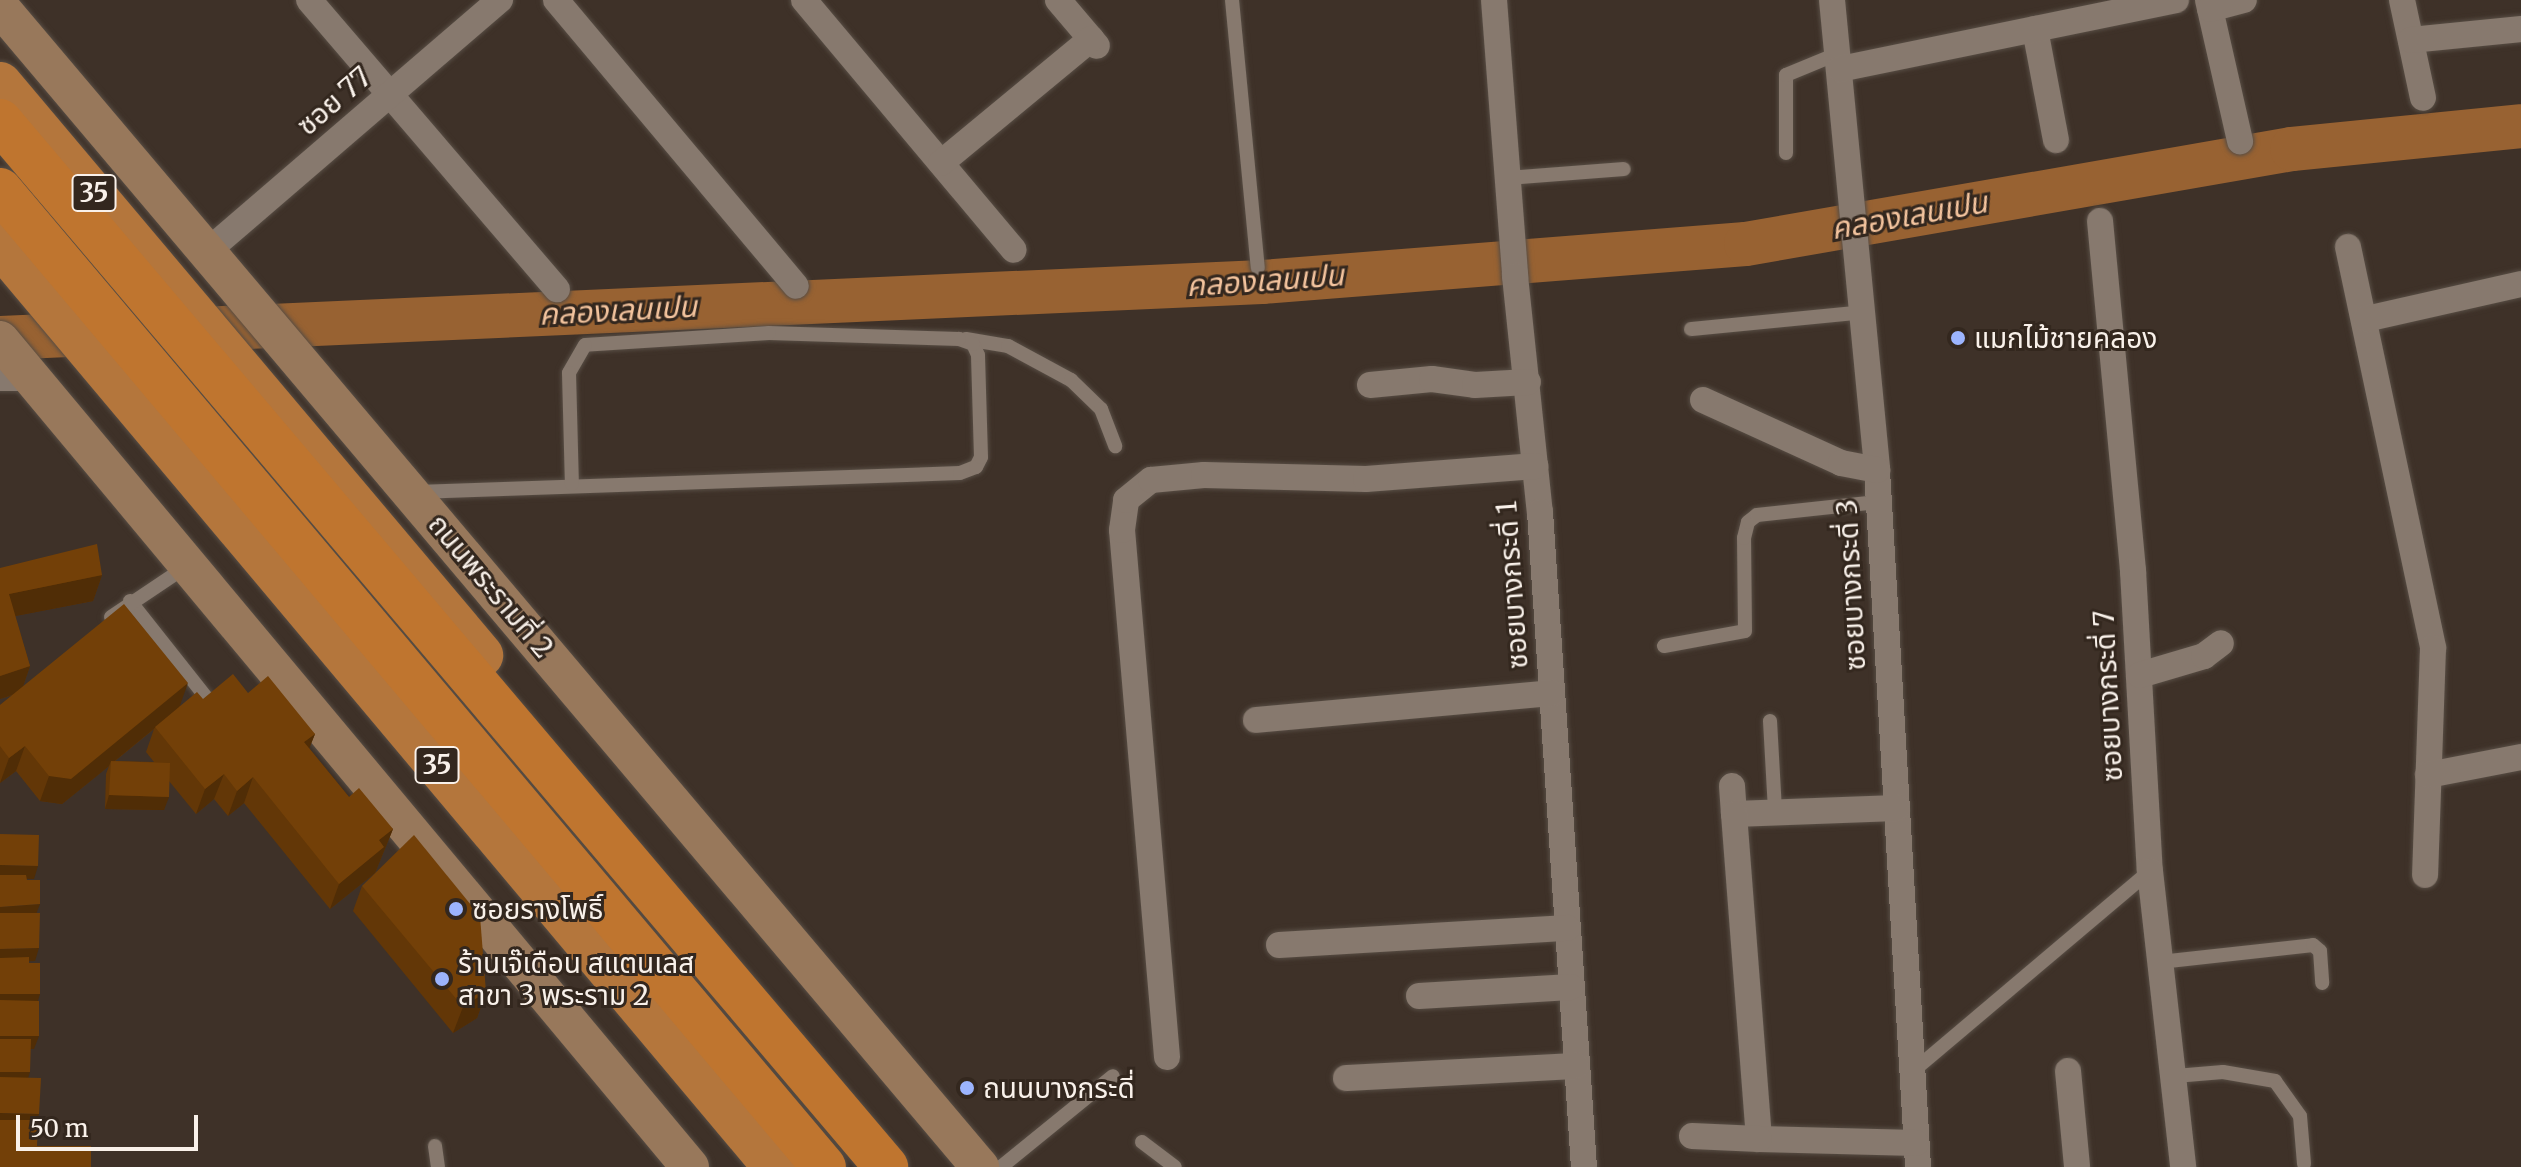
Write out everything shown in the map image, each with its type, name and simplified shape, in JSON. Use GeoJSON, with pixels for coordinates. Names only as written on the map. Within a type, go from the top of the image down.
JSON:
{"type":"FeatureCollection","features":[{"type":"Feature","properties":{"kind":"highway","name":"ถนนพระรามที่ 2"},"geometry":{"type":"LineString","coordinates":[[0,84],[187,302],[908,1167]]}},
{"type":"Feature","properties":{"kind":"highway"},"geometry":{"type":"LineString","coordinates":[[0,121],[886,1167]]}},
{"type":"Feature","properties":{"kind":"highway"},"geometry":{"type":"LineString","coordinates":[[0,190],[824,1167]]}},
{"type":"Feature","properties":{"kind":"highway","name":"35"},"geometry":{"type":"LineString","coordinates":[[0,244],[775,1167]]}},
{"type":"Feature","properties":{"kind":"main road","name":"ถนนพระรามที่ 2"},"geometry":{"type":"LineString","coordinates":[[0,7],[209,250],[980,1167]]}},
{"type":"Feature","properties":{"kind":"main road","name":"35"},"geometry":{"type":"LineString","coordinates":[[12,366],[187,566],[690,1167]]}},
{"type":"Feature","properties":{"kind":"street"},"geometry":{"type":"LineString","coordinates":[[309,0],[557,289]]}},
{"type":"Feature","properties":{"kind":"street","name":"ซอย 77"},"geometry":{"type":"LineString","coordinates":[[209,250],[500,0]]}},
{"type":"Feature","properties":{"kind":"street"},"geometry":{"type":"LineString","coordinates":[[556,0],[796,286]]}},
{"type":"Feature","properties":{"kind":"street"},"geometry":{"type":"LineString","coordinates":[[804,0],[1014,250]]}},
{"type":"Feature","properties":{"kind":"street"},"geometry":{"type":"LineString","coordinates":[[941,163],[1094,42],[1058,0]]}},
{"type":"Feature","properties":{"kind":"street","name":"ซอยบางกระดี่ 1"},"geometry":{"type":"LineString","coordinates":[[1494,0],[1513,259],[1536,466],[1552,693],[1576,1066],[1575,1166]]}},
{"type":"Feature","properties":{"kind":"street","name":"ซอยบางกระดี่ 3"},"geometry":{"type":"LineString","coordinates":[[1832,0],[1877,470],[1917,1155]]}},
{"type":"Feature","properties":{"kind":"street"},"geometry":{"type":"LineString","coordinates":[[1838,62],[2035,29],[2176,0]]}},
{"type":"Feature","properties":{"kind":"street"},"geometry":{"type":"LineString","coordinates":[[2240,141],[2209,5],[2244,0]]}},
{"type":"Feature","properties":{"kind":"street"},"geometry":{"type":"LineString","coordinates":[[2402,0],[2423,98]]}},
{"type":"Feature","properties":{"kind":"street"},"geometry":{"type":"LineString","coordinates":[[2035,29],[2056,140]]}},
{"type":"Feature","properties":{"kind":"street"},"geometry":{"type":"LineString","coordinates":[[2411,40],[2521,29]]}},
{"type":"Feature","properties":{"kind":"street","name":"ซอยบางกระดี่ 7"},"geometry":{"type":"LineString","coordinates":[[2100,221],[2140,675],[2150,871],[2183,1167]]}},
{"type":"Feature","properties":{"kind":"street"},"geometry":{"type":"LineString","coordinates":[[2348,247],[2366,319],[2433,648],[2425,875]]}},
{"type":"Feature","properties":{"kind":"street"},"geometry":{"type":"LineString","coordinates":[[2366,319],[2521,284]]}},
{"type":"Feature","properties":{"kind":"street"},"geometry":{"type":"LineString","coordinates":[[1370,385],[1432,379],[1475,385],[1528,382]]}},
{"type":"Feature","properties":{"kind":"street"},"geometry":{"type":"LineString","coordinates":[[1703,400],[1829,458],[1877,470]]}},
{"type":"Feature","properties":{"kind":"street"},"geometry":{"type":"LineString","coordinates":[[1167,1057],[1122,530],[1126,500],[1151,480],[1204,475],[1366,479],[1536,466]]}},
{"type":"Feature","properties":{"kind":"street"},"geometry":{"type":"LineString","coordinates":[[2140,675],[2204,656],[2221,643]]}},
{"type":"Feature","properties":{"kind":"street"},"geometry":{"type":"LineString","coordinates":[[1256,720],[1552,693]]}},
{"type":"Feature","properties":{"kind":"street"},"geometry":{"type":"LineString","coordinates":[[2428,775],[2521,757]]}},
{"type":"Feature","properties":{"kind":"street"},"geometry":{"type":"LineString","coordinates":[[1732,786],[1759,1139]]}},
{"type":"Feature","properties":{"kind":"street"},"geometry":{"type":"LineString","coordinates":[[1734,814],[1775,810],[1897,808]]}},
{"type":"Feature","properties":{"kind":"street"},"geometry":{"type":"LineString","coordinates":[[1279,945],[1567,928]]}},
{"type":"Feature","properties":{"kind":"street"},"geometry":{"type":"LineString","coordinates":[[1419,996],[1571,987]]}},
{"type":"Feature","properties":{"kind":"street"},"geometry":{"type":"LineString","coordinates":[[1346,1078],[1576,1066]]}},
{"type":"Feature","properties":{"kind":"street"},"geometry":{"type":"LineString","coordinates":[[2068,1071],[2077,1167]]}},
{"type":"Feature","properties":{"kind":"street"},"geometry":{"type":"LineString","coordinates":[[1692,1136],[1759,1139],[1917,1155]]}},
{"type":"Feature","properties":{"kind":"lane"},"geometry":{"type":"LineString","coordinates":[[1232,0],[1258,268]]}},
{"type":"Feature","properties":{"kind":"lane"},"geometry":{"type":"LineString","coordinates":[[1786,153],[1786,75],[1838,62]]}},
{"type":"Feature","properties":{"kind":"lane"},"geometry":{"type":"LineString","coordinates":[[1508,178],[1624,169]]}},
{"type":"Feature","properties":{"kind":"lane"},"geometry":{"type":"LineString","coordinates":[[1691,329],[1863,312]]}},
{"type":"Feature","properties":{"kind":"lane"},"geometry":{"type":"LineString","coordinates":[[572,484],[569,373],[585,345],[769,333],[959,339],[1008,346],[1071,380],[1101,409],[1115,446]]}},
{"type":"Feature","properties":{"kind":"lane"},"geometry":{"type":"LineString","coordinates":[[413,493],[572,484],[960,473],[976,467],[981,457],[978,355],[973,344],[959,339]]}},
{"type":"Feature","properties":{"kind":"lane"},"geometry":{"type":"LineString","coordinates":[[1664,646],[1745,631],[1744,538],[1748,522],[1757,515],[1877,502]]}},
{"type":"Feature","properties":{"kind":"lane"},"geometry":{"type":"LineString","coordinates":[[95,631],[130,601],[187,566]]}},
{"type":"Feature","properties":{"kind":"lane"},"geometry":{"type":"LineString","coordinates":[[130,601],[209,701]]}},
{"type":"Feature","properties":{"kind":"lane"},"geometry":{"type":"LineString","coordinates":[[1770,721],[1775,810]]}},
{"type":"Feature","properties":{"kind":"lane"},"geometry":{"type":"LineString","coordinates":[[1912,1072],[2150,871]]}},
{"type":"Feature","properties":{"kind":"lane"},"geometry":{"type":"LineString","coordinates":[[2160,962],[2313,945],[2320,951],[2322,983]]}},
{"type":"Feature","properties":{"kind":"lane"},"geometry":{"type":"LineString","coordinates":[[2175,1076],[2223,1072],[2275,1081],[2300,1116],[2304,1164]]}},
{"type":"Feature","properties":{"kind":"lane"},"geometry":{"type":"LineString","coordinates":[[1001,1167],[1113,1076]]}},
{"type":"Feature","properties":{"kind":"lane"},"geometry":{"type":"LineString","coordinates":[[1142,1142],[1175,1167]]}},
{"type":"Feature","properties":{"kind":"lane"},"geometry":{"type":"LineString","coordinates":[[435,1146],[438,1167]]}},
{"type":"Feature","properties":{"kind":"building"},"geometry":{"type":"Polygon","coordinates":[[[97,544],[102,575],[9,594],[30,666],[0,676],[0,568],[97,544]]]}},
{"type":"Feature","properties":{"kind":"building"},"geometry":{"type":"Polygon","coordinates":[[[124,604],[188,683],[71,779],[49,776],[25,746],[9,758],[0,746],[0,705],[124,604]]]}},
{"type":"Feature","properties":{"kind":"building"},"geometry":{"type":"Polygon","coordinates":[[[233,674],[248,693],[268,676],[315,734],[304,742],[349,797],[359,788],[393,829],[379,840],[384,847],[339,884],[253,777],[237,791],[224,774],[205,789],[155,727],[197,692],[203,699],[233,674]]]}},
{"type":"Feature","properties":{"kind":"building"},"geometry":{"type":"Polygon","coordinates":[[[111,761],[170,763],[169,797],[109,795],[111,761]]]}},
{"type":"Feature","properties":{"kind":"building"},"geometry":{"type":"Polygon","coordinates":[[[0,834],[39,835],[38,866],[0,865],[0,834]]]}},
{"type":"Feature","properties":{"kind":"building","name":"ร้านเจ๊เดือน สแตนเลส สาขา 3 พระราม 2"},"geometry":{"type":"Polygon","coordinates":[[[414,835],[480,916],[486,992],[463,1007],[362,886],[414,835]]]}},
{"type":"Feature","properties":{"kind":"building"},"geometry":{"type":"Polygon","coordinates":[[[0,875],[26,875],[27,880],[40,880],[40,904],[0,907],[0,875]]]}},
{"type":"Feature","properties":{"kind":"building"},"geometry":{"type":"Polygon","coordinates":[[[0,913],[40,913],[39,948],[0,949],[0,913]]]}},
{"type":"Feature","properties":{"kind":"building"},"geometry":{"type":"Polygon","coordinates":[[[29,957],[29,963],[40,963],[40,994],[0,994],[0,958],[29,957]]]}},
{"type":"Feature","properties":{"kind":"building"},"geometry":{"type":"Polygon","coordinates":[[[0,1000],[39,1001],[39,1036],[0,1036],[0,1000]]]}},
{"type":"Feature","properties":{"kind":"building"},"geometry":{"type":"Polygon","coordinates":[[[0,1039],[31,1039],[30,1072],[0,1072],[0,1039]]]}},
{"type":"Feature","properties":{"kind":"building"},"geometry":{"type":"Polygon","coordinates":[[[0,1077],[41,1078],[39,1114],[0,1113],[0,1077]]]}},
{"type":"Feature","properties":{"kind":"building"},"geometry":{"type":"Polygon","coordinates":[[[0,1120],[38,1120],[37,1146],[0,1146],[0,1120]]]}},
{"type":"Feature","properties":{"kind":"building"},"geometry":{"type":"Polygon","coordinates":[[[0,1146],[91,1146],[91,1167],[0,1167],[0,1146]]]}},
{"type":"Feature","properties":{"kind":"waterway","name":"คลองเลนเปน"},"geometry":{"type":"LineString","coordinates":[[0,338],[1262,282],[1746,244],[2292,149],[2521,126]]}},
{"type":"Feature","properties":{"kind":"place","name":"แมกไม้ชายคลอง"},"geometry":{"type":"Point","coordinates":[1958,338]}},
{"type":"Feature","properties":{"kind":"place","name":"ซอยรางโพธิ์"},"geometry":{"type":"Point","coordinates":[456,909]}},
{"type":"Feature","properties":{"kind":"place","name":"ร้านเจ๊เดือน สแตนเลส สาขา 3 พระราม 2"},"geometry":{"type":"Point","coordinates":[442,979]}},
{"type":"Feature","properties":{"kind":"place","name":"ถนนบางกระดี่"},"geometry":{"type":"Point","coordinates":[967,1088]}}]}
